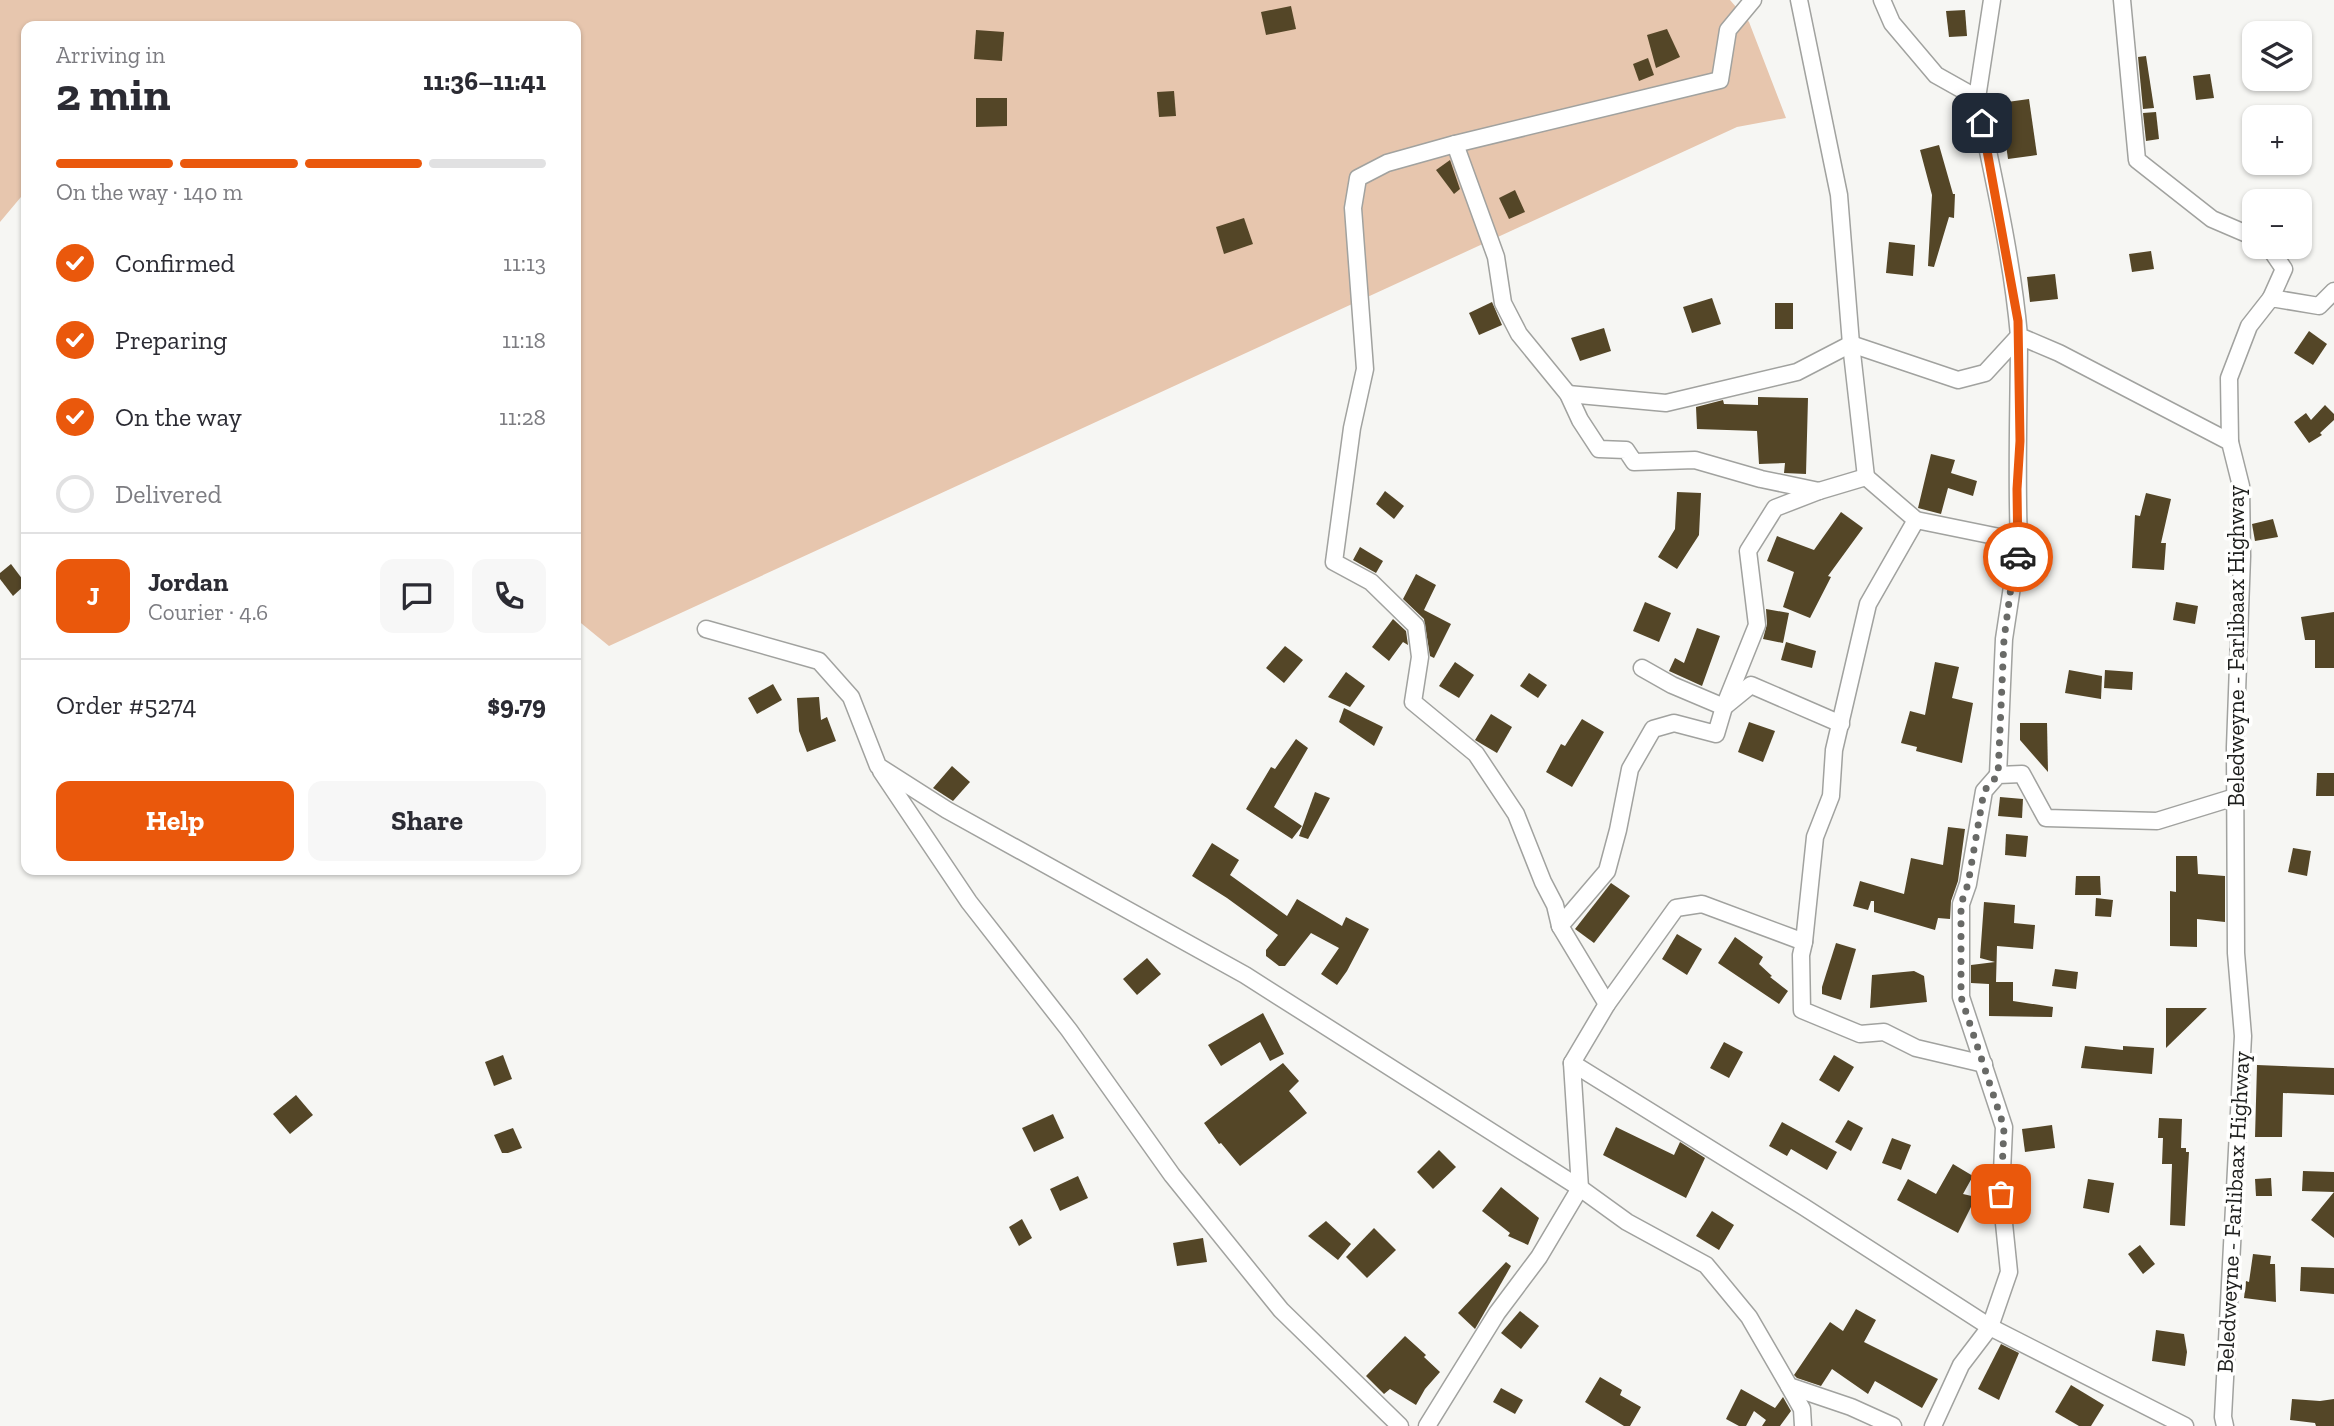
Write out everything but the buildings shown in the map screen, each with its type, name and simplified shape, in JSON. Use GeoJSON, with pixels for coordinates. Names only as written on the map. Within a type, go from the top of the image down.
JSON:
{"type":"FeatureCollection","features":[{"type":"Feature","properties":{"kind":"street"},"geometry":{"type":"LineString","coordinates":[[1607,1003],[1560,926],[1555,905],[1516,814],[1476,754],[1413,702],[1420,657],[1416,626],[1371,582],[1334,562],[1352,428],[1365,369],[1353,208],[1358,178],[1387,163],[1720,80],[1728,30],[1753,0]]}},
{"type":"Feature","properties":{"kind":"street"},"geometry":{"type":"LineString","coordinates":[[1799,0],[1839,195],[1851,344],[1866,477],[1916,520],[2019,541]]}},
{"type":"Feature","properties":{"kind":"street"},"geometry":{"type":"LineString","coordinates":[[1882,0],[1892,23],[1936,75],[1977,98]]}},
{"type":"Feature","properties":{"kind":"street"},"geometry":{"type":"LineString","coordinates":[[1933,1426],[1961,1364],[1990,1327],[2009,1272],[2001,1194],[2004,1127],[1961,997],[1961,904],[1968,884],[1984,791],[1998,775],[2004,639],[2013,572],[2019,554],[2019,336],[1995,186],[1977,98],[1992,0]]}},
{"type":"Feature","properties":{"kind":"street"},"geometry":{"type":"LineString","coordinates":[[2122,0],[2137,160],[2212,219],[2242,232]]}},
{"type":"Feature","properties":{"kind":"street"},"geometry":{"type":"LineString","coordinates":[[1455,144],[1496,257],[1503,303],[1519,334],[1568,394],[1580,420],[1599,449],[1626,450],[1633,462],[1695,460],[1761,479],[1819,491]]}},
{"type":"Feature","properties":{"kind":"street"},"geometry":{"type":"LineString","coordinates":[[2277,259],[2284,269],[2272,298],[2319,306],[2334,291]]}},
{"type":"Feature","properties":{"kind":"street","name":"Beledweyne - Farlibaax Highway"},"geometry":{"type":"LineString","coordinates":[[2225,1426],[2223,1417],[2243,1035],[2236,953],[2235,797],[2242,556],[2241,486],[2230,442],[2229,378],[2249,326],[2272,298]]}},
{"type":"Feature","properties":{"kind":"street"},"geometry":{"type":"LineString","coordinates":[[1568,394],[1666,403],[1797,372],[1851,344],[1958,380],[1985,373],[2019,336]]}},
{"type":"Feature","properties":{"kind":"street"},"geometry":{"type":"LineString","coordinates":[[2019,336],[2059,353],[2230,442]]}},
{"type":"Feature","properties":{"kind":"street"},"geometry":{"type":"LineString","coordinates":[[1560,926],[1606,871],[1618,830],[1630,769],[1653,729],[1674,723],[1716,734],[1757,625],[1748,551],[1775,508],[1866,477]]}},
{"type":"Feature","properties":{"kind":"street"},"geometry":{"type":"LineString","coordinates":[[1916,520],[1868,604],[1834,750],[1831,796],[1815,837],[1801,955],[1802,1010],[1860,1034],[1884,1032],[1916,1048],[1984,1064]]}},
{"type":"Feature","properties":{"kind":"street"},"geometry":{"type":"LineString","coordinates":[[706,629],[819,660],[851,697],[878,766],[969,902],[1069,1030],[1172,1175],[1281,1310],[1400,1426]]}},
{"type":"Feature","properties":{"kind":"street"},"geometry":{"type":"LineString","coordinates":[[1642,668],[1672,685],[1724,707]]}},
{"type":"Feature","properties":{"kind":"street"},"geometry":{"type":"LineString","coordinates":[[1724,707],[1751,685],[1841,724]]}},
{"type":"Feature","properties":{"kind":"street"},"geometry":{"type":"LineString","coordinates":[[878,766],[947,810],[1245,975],[1580,1188],[1627,1222],[1706,1265],[1749,1317],[1802,1409],[1803,1426]]}},
{"type":"Feature","properties":{"kind":"street"},"geometry":{"type":"LineString","coordinates":[[1998,775],[2022,774],[2046,818],[2157,821],[2235,797]]}},
{"type":"Feature","properties":{"kind":"street"},"geometry":{"type":"LineString","coordinates":[[1427,1426],[1496,1313],[1539,1257],[1580,1188],[1572,1063],[1607,1003],[1676,908],[1702,904],[1804,942]]}},
{"type":"Feature","properties":{"kind":"street"},"geometry":{"type":"LineString","coordinates":[[1572,1063],[1990,1327],[2185,1426]]}},
{"type":"Feature","properties":{"kind":"street"},"geometry":{"type":"LineString","coordinates":[[1789,1386],[1851,1407],[1893,1426]]}},
{"type":"Feature","properties":{"kind":"shaded area"},"geometry":{"type":"Polygon","coordinates":[[[0,0],[1730,0],[1749,22],[1786,118],[1737,127],[609,646],[581,623],[581,21],[21,21],[21,197],[0,222],[0,0]]]}},
{"type":"Feature","properties":{"kind":"way so far"},"geometry":{"type":"LineString","coordinates":[[2001,1194],[2004,1127],[1961,997],[1961,904],[1968,884],[1984,791],[1998,775],[2004,639],[2013,572],[2018,557]]}},
{"type":"Feature","properties":{"kind":"route"},"geometry":{"type":"LineString","coordinates":[[1982,123],[2018,321],[2018,557]]}}]}
